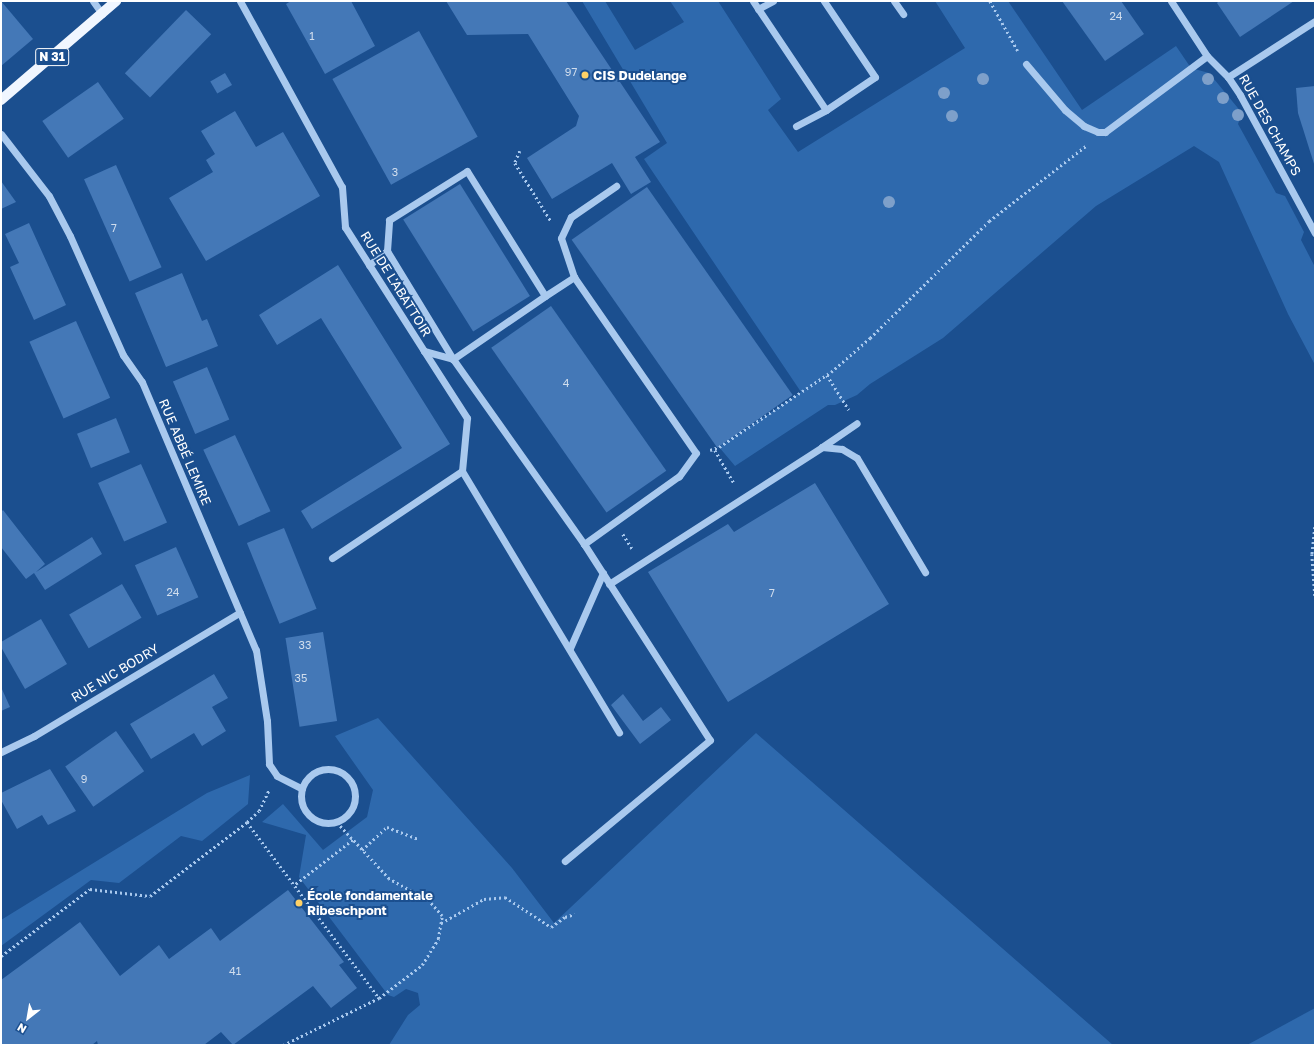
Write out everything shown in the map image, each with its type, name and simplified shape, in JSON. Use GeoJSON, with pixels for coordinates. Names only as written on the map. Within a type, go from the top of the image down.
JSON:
{"type":"FeatureCollection","features":[{"type":"Feature","properties":{"kind":"main road","name":"N 31"},"geometry":{"type":"LineString","coordinates":[[1,100],[116,1]]}},
{"type":"Feature","properties":{"kind":"street"},"geometry":{"type":"LineString","coordinates":[[93,1],[102,14]]}},
{"type":"Feature","properties":{"kind":"street","name":"RUE DE L'ABATTOIR"},"geometry":{"type":"LineString","coordinates":[[240,1],[342,187],[345,227],[424,351],[453,360]]}},
{"type":"Feature","properties":{"kind":"street"},"geometry":{"type":"LineString","coordinates":[[753,1],[826,110]]}},
{"type":"Feature","properties":{"kind":"street"},"geometry":{"type":"LineString","coordinates":[[758,9],[773,1]]}},
{"type":"Feature","properties":{"kind":"street"},"geometry":{"type":"LineString","coordinates":[[796,126],[826,110],[875,77],[824,1]]}},
{"type":"Feature","properties":{"kind":"street"},"geometry":{"type":"LineString","coordinates":[[894,1],[903,14]]}},
{"type":"Feature","properties":{"kind":"street"},"geometry":{"type":"LineString","coordinates":[[1171,1],[1207,56],[1228,77]]}},
{"type":"Feature","properties":{"kind":"street","name":"RUE DES CHAMPS"},"geometry":{"type":"LineString","coordinates":[[1315,21],[1228,77],[1315,233]]}},
{"type":"Feature","properties":{"kind":"street"},"geometry":{"type":"LineString","coordinates":[[1026,64],[1065,110],[1084,126],[1098,132],[1105,132],[1207,56]]}},
{"type":"Feature","properties":{"kind":"street","name":"RUE ABBÉ LEMIRE"},"geometry":{"type":"LineString","coordinates":[[1,134],[49,196],[70,236],[122,355],[142,382],[256,650],[267,721],[269,764],[277,776]]}},
{"type":"Feature","properties":{"kind":"street"},"geometry":{"type":"LineString","coordinates":[[545,296],[467,171],[389,220],[387,251],[453,360],[584,544],[710,740],[565,861]]}},
{"type":"Feature","properties":{"kind":"street"},"geometry":{"type":"LineString","coordinates":[[584,544],[679,476],[696,453],[574,277],[561,238],[571,217],[616,186]]}},
{"type":"Feature","properties":{"kind":"street"},"geometry":{"type":"LineString","coordinates":[[369,265],[387,251]]}},
{"type":"Feature","properties":{"kind":"street"},"geometry":{"type":"LineString","coordinates":[[453,360],[574,277]]}},
{"type":"Feature","properties":{"kind":"street"},"geometry":{"type":"LineString","coordinates":[[424,351],[467,418],[462,471],[570,648],[619,732]]}},
{"type":"Feature","properties":{"kind":"street"},"geometry":{"type":"LineString","coordinates":[[609,584],[744,498],[857,423]]}},
{"type":"Feature","properties":{"kind":"street"},"geometry":{"type":"LineString","coordinates":[[822,447],[842,450],[857,458],[925,572]]}},
{"type":"Feature","properties":{"kind":"street"},"geometry":{"type":"LineString","coordinates":[[332,558],[462,471]]}},
{"type":"Feature","properties":{"kind":"street"},"geometry":{"type":"LineString","coordinates":[[570,648],[603,573]]}},
{"type":"Feature","properties":{"kind":"street","name":"RUE NIC BODRY"},"geometry":{"type":"LineString","coordinates":[[1,752],[34,736],[240,612]]}},
{"type":"Feature","properties":{"kind":"street"},"geometry":{"type":"LineString","coordinates":[[330,768],[347,776],[353,784],[355,802],[352,810],[337,822],[321,822],[307,813],[301,797],[302,789],[312,774],[330,768]]}},
{"type":"Feature","properties":{"kind":"street"},"geometry":{"type":"LineString","coordinates":[[277,776],[302,789]]}},
{"type":"Feature","properties":{"kind":"path"},"geometry":{"type":"LineString","coordinates":[[990,1],[1000,23],[1026,64]]}},
{"type":"Feature","properties":{"kind":"path"},"geometry":{"type":"LineString","coordinates":[[744,498],[715,450],[826,375],[870,338],[989,220],[1105,132]]}},
{"type":"Feature","properties":{"kind":"path"},"geometry":{"type":"LineString","coordinates":[[520,151],[515,163],[546,213]]}},
{"type":"Feature","properties":{"kind":"path"},"geometry":{"type":"LineString","coordinates":[[826,375],[857,423]]}},
{"type":"Feature","properties":{"kind":"path"},"geometry":{"type":"LineString","coordinates":[[614,522],[642,563]]}},
{"type":"Feature","properties":{"kind":"path"},"geometry":{"type":"LineString","coordinates":[[1315,527],[1312,554],[1315,596]]}},
{"type":"Feature","properties":{"kind":"path"},"geometry":{"type":"LineString","coordinates":[[1,956],[90,889],[150,896],[247,822],[259,811],[277,776]]}},
{"type":"Feature","properties":{"kind":"path"},"geometry":{"type":"LineString","coordinates":[[247,822],[379,998]]}},
{"type":"Feature","properties":{"kind":"path"},"geometry":{"type":"LineString","coordinates":[[283,1045],[379,998],[422,964],[438,939],[442,916],[429,901],[388,879],[337,822]]}},
{"type":"Feature","properties":{"kind":"path"},"geometry":{"type":"LineString","coordinates":[[362,850],[387,827],[418,839]]}},
{"type":"Feature","properties":{"kind":"path"},"geometry":{"type":"LineString","coordinates":[[295,885],[353,840]]}},
{"type":"Feature","properties":{"kind":"path"},"geometry":{"type":"LineString","coordinates":[[441,923],[484,899],[505,897],[551,927],[564,917],[576,914]]}},
{"type":"Feature","properties":{"kind":"shaded area"},"geometry":{"type":"Polygon","coordinates":[[[582,1],[605,1],[635,50],[684,22],[670,1],[718,1],[781,99],[768,110],[798,152],[965,48],[935,1],[1008,1],[1082,110],[1176,46],[1191,68],[1209,73],[1242,113],[1238,124],[1276,193],[1285,196],[1304,232],[1301,240],[1315,267],[1315,365],[1288,314],[1219,162],[1194,146],[1096,206],[943,338],[870,384],[857,395],[835,405],[828,405],[735,466],[719,447],[801,392],[644,159],[667,143],[582,1]]]}},
{"type":"Feature","properties":{"kind":"shaded area"},"geometry":{"type":"Polygon","coordinates":[[[378,718],[512,868],[554,923],[756,733],[1113,1045],[389,1045],[408,1015],[420,1005],[418,993],[406,989],[394,997],[388,995],[299,877],[306,835],[262,822],[283,804],[323,850],[367,817],[373,790],[335,736],[378,718]]]}},
{"type":"Feature","properties":{"kind":"shaded area"},"geometry":{"type":"Polygon","coordinates":[[[250,775],[248,804],[202,841],[181,836],[119,883],[91,880],[1,946],[1,920],[207,793],[250,775]]]}},
{"type":"Feature","properties":{"kind":"shaded area"},"geometry":{"type":"Polygon","coordinates":[[[1315,1008],[1315,1045],[1247,1045],[1315,1008]]]}},
{"type":"Feature","properties":{"kind":"building"},"geometry":{"type":"Polygon","coordinates":[[[1,1],[33,39],[1,66],[1,1]]]}},
{"type":"Feature","properties":{"kind":"building"},"geometry":{"type":"Polygon","coordinates":[[[291,1],[351,1],[375,46],[325,74],[286,4],[291,1]]]}},
{"type":"Feature","properties":{"kind":"building","name":"CIS Dudelange"},"geometry":{"type":"Polygon","coordinates":[[[446,1],[566,1],[660,142],[635,157],[651,182],[631,194],[612,163],[552,199],[527,158],[576,126],[579,116],[528,34],[467,35],[446,1]]]}},
{"type":"Feature","properties":{"kind":"building"},"geometry":{"type":"Polygon","coordinates":[[[1062,1],[1121,1],[1144,34],[1105,61],[1062,1]]]}},
{"type":"Feature","properties":{"kind":"building"},"geometry":{"type":"Polygon","coordinates":[[[1219,1],[1294,1],[1240,37],[1217,3],[1219,1]]]}},
{"type":"Feature","properties":{"kind":"building"},"geometry":{"type":"Polygon","coordinates":[[[186,10],[211,34],[150,98],[125,73],[186,10]]]}},
{"type":"Feature","properties":{"kind":"building"},"geometry":{"type":"Polygon","coordinates":[[[419,31],[478,137],[391,185],[332,79],[419,31]]]}},
{"type":"Feature","properties":{"kind":"building"},"geometry":{"type":"Polygon","coordinates":[[[225,73],[232,85],[217,94],[210,82],[225,73]]]}},
{"type":"Feature","properties":{"kind":"building"},"geometry":{"type":"Polygon","coordinates":[[[98,82],[124,119],[68,158],[42,121],[98,82]]]}},
{"type":"Feature","properties":{"kind":"building"},"geometry":{"type":"Polygon","coordinates":[[[1315,86],[1315,167],[1298,113],[1296,88],[1315,86]]]}},
{"type":"Feature","properties":{"kind":"building"},"geometry":{"type":"Polygon","coordinates":[[[235,111],[256,147],[283,132],[320,196],[206,261],[169,198],[213,172],[206,160],[215,154],[201,131],[235,111]]]}},
{"type":"Feature","properties":{"kind":"building"},"geometry":{"type":"Polygon","coordinates":[[[116,165],[162,267],[130,282],[84,179],[116,165]]]}},
{"type":"Feature","properties":{"kind":"building"},"geometry":{"type":"Polygon","coordinates":[[[1,181],[16,202],[1,209],[1,181]]]}},
{"type":"Feature","properties":{"kind":"building"},"geometry":{"type":"Polygon","coordinates":[[[460,184],[530,296],[473,331],[403,220],[460,184]]]}},
{"type":"Feature","properties":{"kind":"building"},"geometry":{"type":"Polygon","coordinates":[[[647,187],[793,395],[717,448],[572,240],[647,187]]]}},
{"type":"Feature","properties":{"kind":"building"},"geometry":{"type":"Polygon","coordinates":[[[29,223],[66,305],[34,320],[10,267],[19,263],[5,234],[29,223]]]}},
{"type":"Feature","properties":{"kind":"building"},"geometry":{"type":"Polygon","coordinates":[[[338,265],[450,444],[312,529],[301,511],[402,448],[321,318],[277,345],[259,315],[338,265]]]}},
{"type":"Feature","properties":{"kind":"building"},"geometry":{"type":"Polygon","coordinates":[[[182,273],[202,321],[207,319],[218,346],[166,367],[135,293],[182,273]]]}},
{"type":"Feature","properties":{"kind":"building"},"geometry":{"type":"Polygon","coordinates":[[[551,306],[666,471],[606,513],[491,348],[551,306]]]}},
{"type":"Feature","properties":{"kind":"building"},"geometry":{"type":"Polygon","coordinates":[[[76,321],[110,398],[64,418],[29,342],[76,321]]]}},
{"type":"Feature","properties":{"kind":"building"},"geometry":{"type":"Polygon","coordinates":[[[207,367],[229,419],[195,434],[173,381],[207,367]]]}},
{"type":"Feature","properties":{"kind":"building"},"geometry":{"type":"Polygon","coordinates":[[[116,418],[130,452],[91,468],[77,434],[116,418]]]}},
{"type":"Feature","properties":{"kind":"building"},"geometry":{"type":"Polygon","coordinates":[[[235,435],[270,511],[239,526],[203,450],[235,435]]]}},
{"type":"Feature","properties":{"kind":"building"},"geometry":{"type":"Polygon","coordinates":[[[141,464],[167,522],[124,542],[98,483],[141,464]]]}},
{"type":"Feature","properties":{"kind":"building"},"geometry":{"type":"Polygon","coordinates":[[[815,483],[889,604],[728,702],[648,572],[728,524],[734,532],[815,483]]]}},
{"type":"Feature","properties":{"kind":"building"},"geometry":{"type":"Polygon","coordinates":[[[3,510],[45,564],[36,572],[92,537],[102,554],[45,590],[34,573],[26,579],[1,547],[1,512],[3,510]]]}},
{"type":"Feature","properties":{"kind":"building"},"geometry":{"type":"Polygon","coordinates":[[[284,528],[317,609],[280,624],[247,543],[284,528]]]}},
{"type":"Feature","properties":{"kind":"building"},"geometry":{"type":"Polygon","coordinates":[[[176,547],[198,597],[157,616],[135,565],[176,547]]]}},
{"type":"Feature","properties":{"kind":"building"},"geometry":{"type":"Polygon","coordinates":[[[122,584],[142,618],[89,648],[69,614],[122,584]]]}},
{"type":"Feature","properties":{"kind":"building"},"geometry":{"type":"Polygon","coordinates":[[[41,619],[67,664],[25,689],[1,647],[1,642],[41,619]]]}},
{"type":"Feature","properties":{"kind":"building"},"geometry":{"type":"Polygon","coordinates":[[[323,632],[337,721],[300,727],[285,638],[323,632]]]}},
{"type":"Feature","properties":{"kind":"building"},"geometry":{"type":"Polygon","coordinates":[[[214,674],[228,698],[212,707],[226,731],[202,746],[194,733],[151,759],[130,724],[214,674]]]}},
{"type":"Feature","properties":{"kind":"building"},"geometry":{"type":"Polygon","coordinates":[[[1,687],[10,707],[1,711],[1,687]]]}},
{"type":"Feature","properties":{"kind":"building"},"geometry":{"type":"Polygon","coordinates":[[[623,694],[643,721],[661,707],[671,720],[640,744],[611,705],[623,694]]]}},
{"type":"Feature","properties":{"kind":"building"},"geometry":{"type":"Polygon","coordinates":[[[116,731],[144,771],[93,807],[65,767],[116,731]]]}},
{"type":"Feature","properties":{"kind":"building"},"geometry":{"type":"Polygon","coordinates":[[[50,769],[76,811],[48,825],[42,815],[17,829],[1,800],[1,793],[50,769]]]}},
{"type":"Feature","properties":{"kind":"building"},"geometry":{"type":"Polygon","coordinates":[[[288,890],[344,962],[339,965],[357,988],[331,1008],[313,986],[233,1045],[221,1032],[204,1045],[98,1045],[97,1041],[92,1045],[1,1045],[1,980],[80,922],[120,976],[159,945],[169,959],[211,928],[220,941],[288,890]]]}},
{"type":"Feature","properties":{"kind":"place","name":"CIS Dudelange"},"geometry":{"type":"Point","coordinates":[585,75]}},
{"type":"Feature","properties":{"kind":"place","name":"École fondamentale Ribeschpont"},"geometry":{"type":"Point","coordinates":[299,903]}}]}
